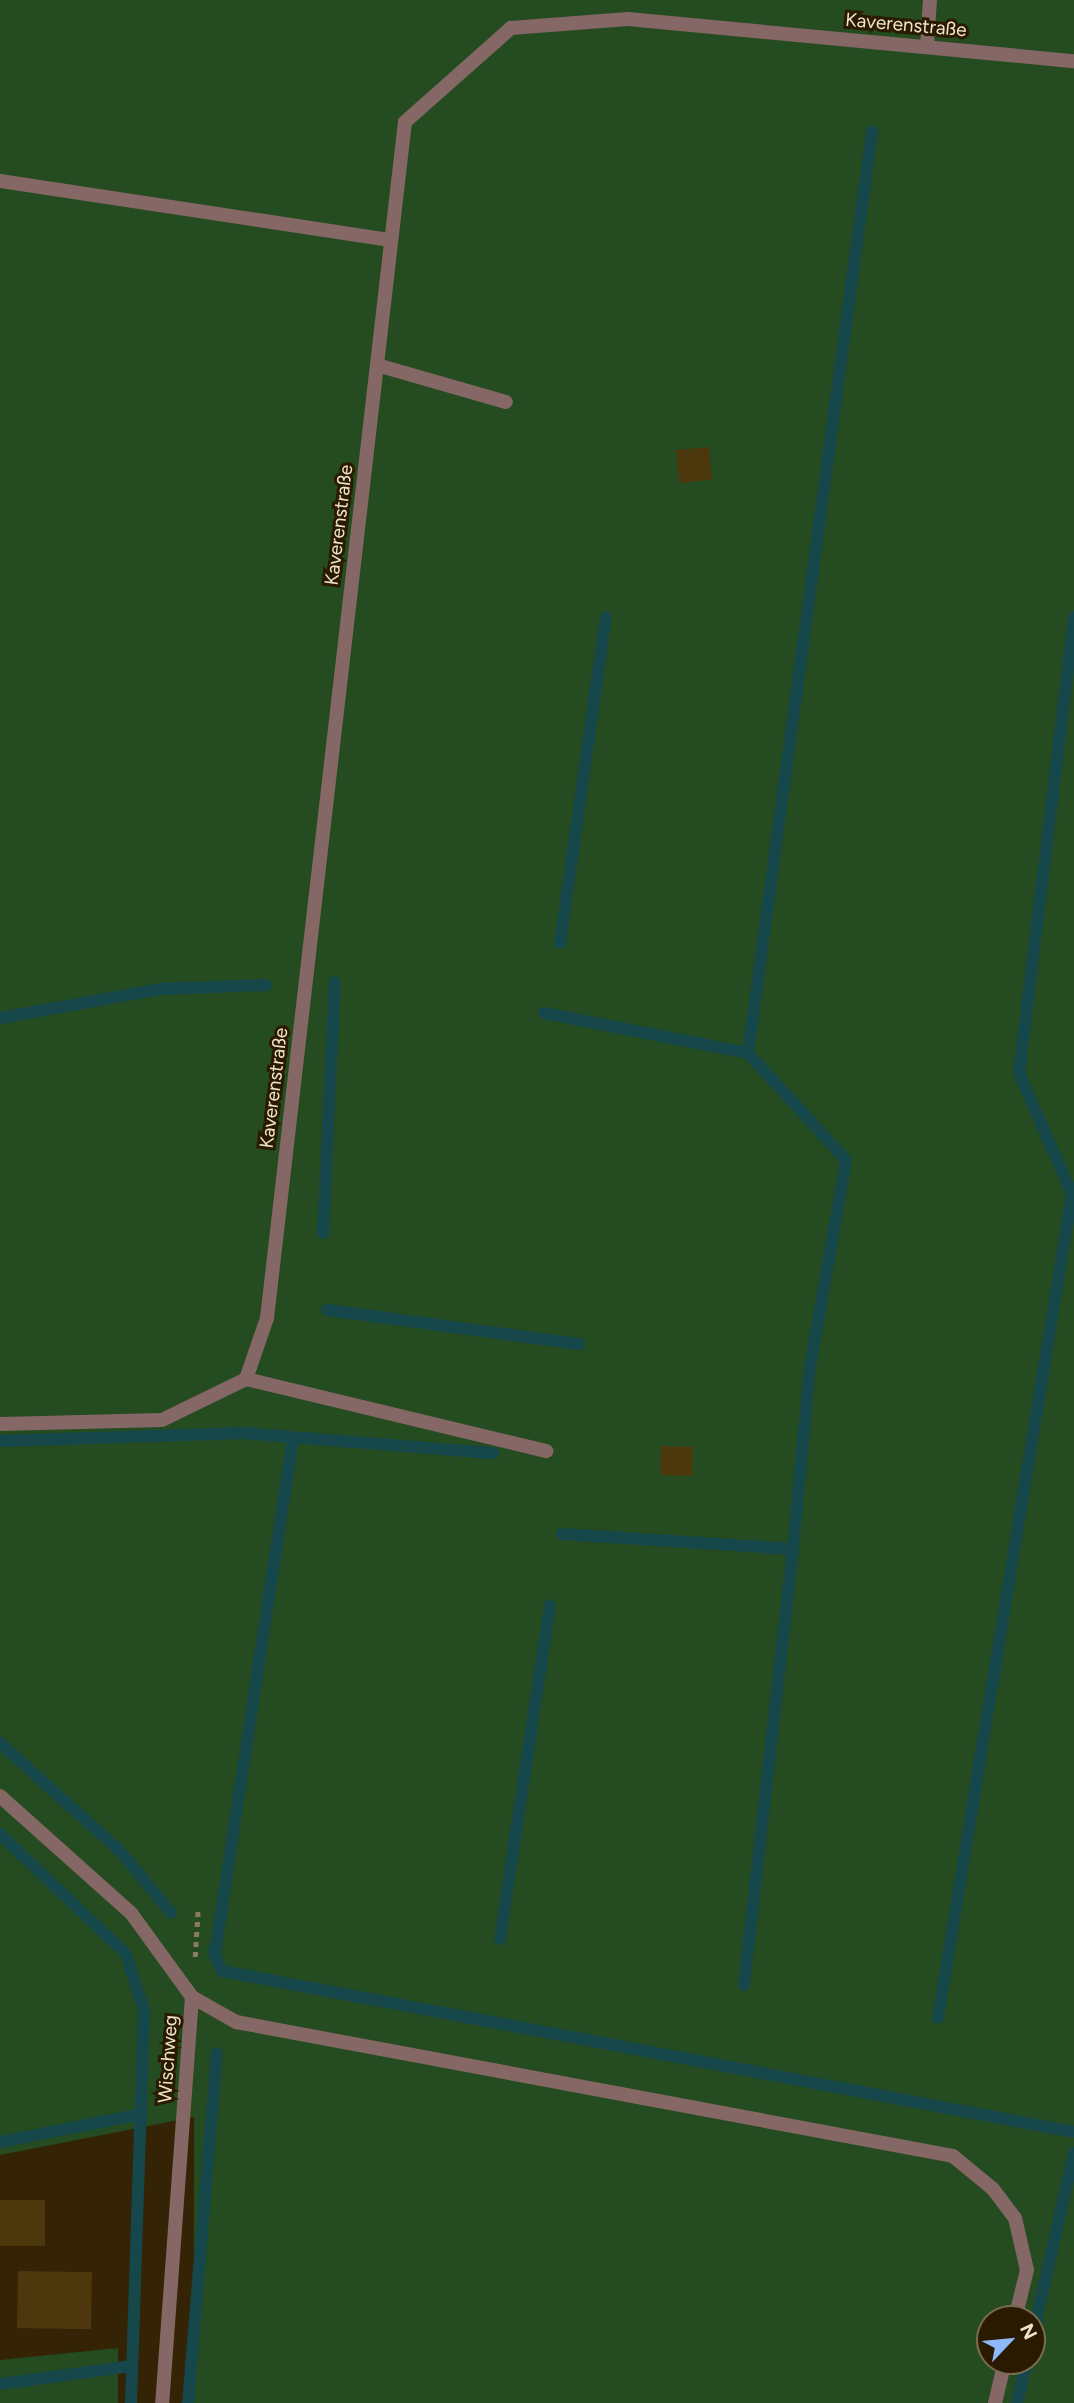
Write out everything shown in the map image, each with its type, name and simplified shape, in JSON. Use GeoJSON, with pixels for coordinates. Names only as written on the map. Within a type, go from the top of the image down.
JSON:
{"type":"FeatureCollection","features":[{"type":"Feature","properties":{"kind":"lane"},"geometry":{"type":"LineString","coordinates":[[927,46],[930,0]]}},
{"type":"Feature","properties":{"kind":"lane","name":"Kaverenstraße"},"geometry":{"type":"LineString","coordinates":[[246,1378],[267,1318],[405,122],[511,28],[628,19],[1074,61]]}},
{"type":"Feature","properties":{"kind":"lane"},"geometry":{"type":"LineString","coordinates":[[0,181],[391,240]]}},
{"type":"Feature","properties":{"kind":"lane"},"geometry":{"type":"LineString","coordinates":[[377,365],[506,402]]}},
{"type":"Feature","properties":{"kind":"lane"},"geometry":{"type":"LineString","coordinates":[[0,1424],[162,1420],[246,1378],[547,1451]]}},
{"type":"Feature","properties":{"kind":"lane","name":"Wischweg"},"geometry":{"type":"LineString","coordinates":[[0,1796],[131,1913],[192,1997],[162,2403]]}},
{"type":"Feature","properties":{"kind":"lane"},"geometry":{"type":"LineString","coordinates":[[192,1997],[236,2022],[953,2156],[993,2189],[1015,2218],[1027,2270],[1018,2305]]}},
{"type":"Feature","properties":{"kind":"lane"},"geometry":{"type":"LineString","coordinates":[[995,2403],[1002,2375]]}},
{"type":"Feature","properties":{"kind":"green space"},"geometry":{"type":"Polygon","coordinates":[[[0,0],[1074,0],[1074,2403],[194,2403],[194,2117],[0,2155],[0,0]]]}},
{"type":"Feature","properties":{"kind":"green space"},"geometry":{"type":"Polygon","coordinates":[[[118,2348],[118,2403],[0,2403],[0,2360],[118,2348]]]}},
{"type":"Feature","properties":{"kind":"building"},"geometry":{"type":"Polygon","coordinates":[[[709,447],[712,480],[679,483],[676,450],[709,447]]]}},
{"type":"Feature","properties":{"kind":"building"},"geometry":{"type":"Polygon","coordinates":[[[661,1446],[693,1447],[692,1476],[660,1475],[661,1446]]]}},
{"type":"Feature","properties":{"kind":"building"},"geometry":{"type":"Polygon","coordinates":[[[0,2200],[45,2200],[45,2246],[0,2246],[0,2200]]]}},
{"type":"Feature","properties":{"kind":"building"},"geometry":{"type":"Polygon","coordinates":[[[18,2271],[92,2272],[91,2329],[17,2328],[18,2271]]]}},
{"type":"Feature","properties":{"kind":"waterway"},"geometry":{"type":"LineString","coordinates":[[562,1534],[793,1549],[810,1367],[846,1160],[748,1053],[872,131]]}},
{"type":"Feature","properties":{"kind":"waterway"},"geometry":{"type":"LineString","coordinates":[[560,943],[606,617]]}},
{"type":"Feature","properties":{"kind":"waterway"},"geometry":{"type":"LineString","coordinates":[[938,2018],[1072,1194],[1019,1073],[1074,617]]}},
{"type":"Feature","properties":{"kind":"waterway"},"geometry":{"type":"LineString","coordinates":[[323,1233],[335,982]]}},
{"type":"Feature","properties":{"kind":"waterway"},"geometry":{"type":"LineString","coordinates":[[0,1018],[161,989],[266,985]]}},
{"type":"Feature","properties":{"kind":"waterway"},"geometry":{"type":"LineString","coordinates":[[544,1013],[748,1053]]}},
{"type":"Feature","properties":{"kind":"waterway"},"geometry":{"type":"LineString","coordinates":[[327,1310],[579,1344]]}},
{"type":"Feature","properties":{"kind":"waterway"},"geometry":{"type":"LineString","coordinates":[[0,1441],[242,1433],[493,1453]]}},
{"type":"Feature","properties":{"kind":"waterway"},"geometry":{"type":"LineString","coordinates":[[215,1953],[293,1438]]}},
{"type":"Feature","properties":{"kind":"waterway"},"geometry":{"type":"LineString","coordinates":[[744,1985],[793,1549]]}},
{"type":"Feature","properties":{"kind":"waterway"},"geometry":{"type":"LineString","coordinates":[[500,1939],[550,1606]]}},
{"type":"Feature","properties":{"kind":"waterway"},"geometry":{"type":"LineString","coordinates":[[0,1743],[120,1851],[171,1913]]}},
{"type":"Feature","properties":{"kind":"waterway"},"geometry":{"type":"LineString","coordinates":[[0,1834],[126,1954],[144,2011],[131,2403]]}},
{"type":"Feature","properties":{"kind":"waterway"},"geometry":{"type":"LineString","coordinates":[[213,1951],[222,1971],[1074,2132]]}},
{"type":"Feature","properties":{"kind":"waterway"},"geometry":{"type":"LineString","coordinates":[[188,2403],[217,2053]]}},
{"type":"Feature","properties":{"kind":"waterway"},"geometry":{"type":"LineString","coordinates":[[0,2142],[141,2114]]}},
{"type":"Feature","properties":{"kind":"waterway"},"geometry":{"type":"LineString","coordinates":[[1040,2305],[1074,2153]]}},
{"type":"Feature","properties":{"kind":"waterway"},"geometry":{"type":"LineString","coordinates":[[0,2384],[132,2366]]}},
{"type":"Feature","properties":{"kind":"waterway"},"geometry":{"type":"LineString","coordinates":[[1017,2403],[1024,2375]]}}]}
